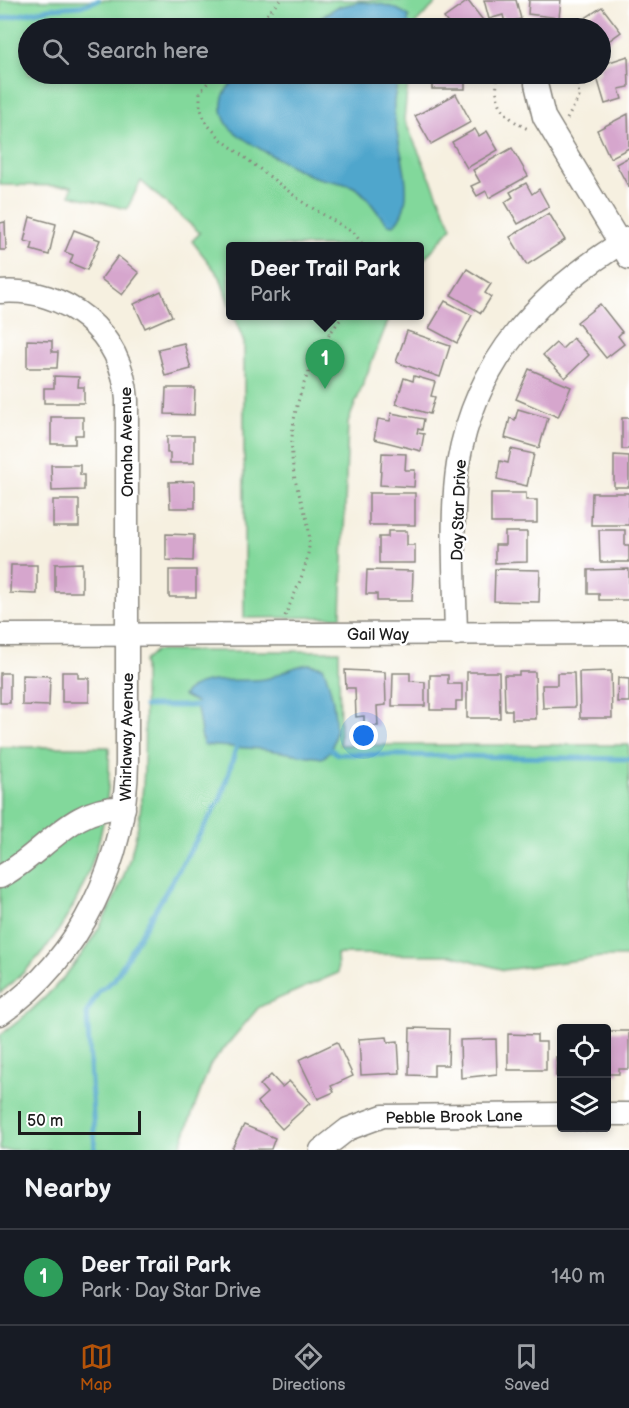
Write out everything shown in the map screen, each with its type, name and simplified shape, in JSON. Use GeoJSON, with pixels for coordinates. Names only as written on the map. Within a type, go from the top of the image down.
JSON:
{"type":"FeatureCollection","features":[{"type":"Feature","properties":{"kind":"street"},"geometry":{"type":"LineString","coordinates":[[536,84],[544,117],[626,247]]}},
{"type":"Feature","properties":{"kind":"street","name":"Day Star Drive"},"geometry":{"type":"LineString","coordinates":[[456,634],[458,466],[480,391],[503,350],[532,312],[564,282],[626,247]]}},
{"type":"Feature","properties":{"kind":"street","name":"Omaha Avenue"},"geometry":{"type":"LineString","coordinates":[[0,292],[36,294],[74,308],[103,335],[122,369],[127,400],[127,635]]}},
{"type":"Feature","properties":{"kind":"street","name":"Gail Way"},"geometry":{"type":"LineString","coordinates":[[0,635],[629,633]]}},
{"type":"Feature","properties":{"kind":"street","name":"Whirlaway Avenue"},"geometry":{"type":"LineString","coordinates":[[0,1014],[45,974],[85,920],[108,874],[124,808],[127,770],[127,635]]}},
{"type":"Feature","properties":{"kind":"street"},"geometry":{"type":"LineString","coordinates":[[0,877],[32,856],[78,818],[99,809],[124,808]]}},
{"type":"Feature","properties":{"kind":"street","name":"Pebble Brook Lane"},"geometry":{"type":"LineString","coordinates":[[321,1150],[348,1129],[383,1116],[557,1114]]}},
{"type":"Feature","properties":{"kind":"street"},"geometry":{"type":"LineString","coordinates":[[611,1114],[629,1114]]}},
{"type":"Feature","properties":{"kind":"path"},"geometry":{"type":"LineString","coordinates":[[264,18],[280,0]]}},
{"type":"Feature","properties":{"kind":"path"},"geometry":{"type":"LineString","coordinates":[[206,84],[200,92],[199,100],[202,116],[211,129],[304,203],[354,233],[361,242]]}},
{"type":"Feature","properties":{"kind":"path"},"geometry":{"type":"LineString","coordinates":[[566,123],[579,96],[578,84]]}},
{"type":"Feature","properties":{"kind":"path"},"geometry":{"type":"LineString","coordinates":[[323,320],[329,333]]}},
{"type":"Feature","properties":{"kind":"path"},"geometry":{"type":"LineString","coordinates":[[284,619],[309,548],[308,528],[294,475],[294,424],[304,381],[314,358],[339,320]]}},
{"type":"Feature","properties":{"kind":"green space"},"geometry":{"type":"Polygon","coordinates":[[[0,0],[439,0],[421,18],[18,18],[18,84],[408,84],[404,119],[452,227],[424,259],[424,242],[226,242],[226,295],[220,277],[192,241],[200,233],[141,181],[127,209],[70,195],[72,186],[0,185],[0,0]]]}},
{"type":"Feature","properties":{"kind":"green space"},"geometry":{"type":"Polygon","coordinates":[[[235,320],[388,320],[348,422],[341,617],[244,618],[244,343],[235,320]]]}},
{"type":"Feature","properties":{"kind":"green space"},"geometry":{"type":"Polygon","coordinates":[[[155,651],[339,651],[340,745],[629,745],[629,957],[601,957],[504,970],[452,955],[337,954],[338,973],[259,1007],[210,1065],[179,1150],[0,1150],[0,1035],[56,986],[79,957],[100,926],[130,859],[143,785],[144,661],[155,651]]]}},
{"type":"Feature","properties":{"kind":"green space"},"geometry":{"type":"Polygon","coordinates":[[[0,747],[109,747],[109,782],[96,850],[69,914],[26,970],[0,993],[0,747]]]}},
{"type":"Feature","properties":{"kind":"water"},"geometry":{"type":"Polygon","coordinates":[[[360,2],[373,3],[397,9],[409,16],[409,18],[321,18],[337,7],[360,2]]]}},
{"type":"Feature","properties":{"kind":"water"},"geometry":{"type":"Polygon","coordinates":[[[231,84],[398,84],[394,98],[394,116],[404,166],[406,199],[402,213],[394,225],[388,224],[363,194],[354,187],[309,175],[265,152],[232,130],[227,124],[222,109],[227,89],[231,84]]]}},
{"type":"Feature","properties":{"kind":"water"},"geometry":{"type":"Polygon","coordinates":[[[309,664],[323,667],[333,701],[334,742],[322,758],[261,749],[203,745],[196,702],[183,696],[190,688],[211,681],[269,678],[309,664]]]}},
{"type":"Feature","properties":{"kind":"building"},"geometry":{"type":"Polygon","coordinates":[[[484,0],[516,0],[521,18],[504,18],[503,15],[489,18],[484,0]]]}},
{"type":"Feature","properties":{"kind":"building"},"geometry":{"type":"Polygon","coordinates":[[[529,0],[561,0],[559,18],[528,14],[529,0]]]}},
{"type":"Feature","properties":{"kind":"building"},"geometry":{"type":"Polygon","coordinates":[[[468,1],[481,18],[444,18],[468,1]]]}},
{"type":"Feature","properties":{"kind":"building"},"geometry":{"type":"Polygon","coordinates":[[[602,7],[610,18],[586,18],[602,7]]]}},
{"type":"Feature","properties":{"kind":"building"},"geometry":{"type":"Polygon","coordinates":[[[611,19],[621,32],[611,39],[611,19]]]}},
{"type":"Feature","properties":{"kind":"building"},"geometry":{"type":"Polygon","coordinates":[[[628,56],[629,87],[619,89],[622,99],[605,104],[599,84],[611,84],[611,61],[628,56]]]}},
{"type":"Feature","properties":{"kind":"building"},"geometry":{"type":"Polygon","coordinates":[[[432,84],[465,84],[465,89],[432,89],[432,84]]]}},
{"type":"Feature","properties":{"kind":"building"},"geometry":{"type":"Polygon","coordinates":[[[456,94],[471,122],[431,144],[415,116],[456,94]]]}},
{"type":"Feature","properties":{"kind":"building"},"geometry":{"type":"Polygon","coordinates":[[[628,114],[629,148],[610,158],[597,130],[628,114]]]}},
{"type":"Feature","properties":{"kind":"building"},"geometry":{"type":"Polygon","coordinates":[[[475,129],[479,136],[487,131],[498,150],[467,168],[452,142],[475,129]]]}},
{"type":"Feature","properties":{"kind":"building"},"geometry":{"type":"Polygon","coordinates":[[[512,148],[528,176],[489,198],[486,191],[477,196],[471,186],[480,182],[473,170],[512,148]]]}},
{"type":"Feature","properties":{"kind":"building"},"geometry":{"type":"Polygon","coordinates":[[[629,157],[629,188],[616,164],[629,157]]]}},
{"type":"Feature","properties":{"kind":"building"},"geometry":{"type":"Polygon","coordinates":[[[526,183],[532,194],[539,189],[549,207],[518,224],[505,202],[513,197],[510,192],[526,183]]]}},
{"type":"Feature","properties":{"kind":"building"},"geometry":{"type":"Polygon","coordinates":[[[549,213],[565,240],[527,265],[510,237],[549,213]]]}},
{"type":"Feature","properties":{"kind":"building"},"geometry":{"type":"Polygon","coordinates":[[[30,217],[56,224],[49,255],[31,250],[33,243],[24,241],[30,217]]]}},
{"type":"Feature","properties":{"kind":"building"},"geometry":{"type":"Polygon","coordinates":[[[5,222],[6,250],[0,250],[0,223],[5,222]]]}},
{"type":"Feature","properties":{"kind":"building"},"geometry":{"type":"Polygon","coordinates":[[[74,230],[100,240],[87,270],[70,263],[73,255],[65,252],[74,230]]]}},
{"type":"Feature","properties":{"kind":"building"},"geometry":{"type":"Polygon","coordinates":[[[118,256],[139,273],[122,295],[101,279],[118,256]]]}},
{"type":"Feature","properties":{"kind":"building"},"geometry":{"type":"Polygon","coordinates":[[[467,269],[491,284],[485,293],[491,297],[481,313],[451,295],[467,269]]]}},
{"type":"Feature","properties":{"kind":"building"},"geometry":{"type":"Polygon","coordinates":[[[161,291],[172,316],[145,328],[134,304],[161,291]]]}},
{"type":"Feature","properties":{"kind":"building"},"geometry":{"type":"Polygon","coordinates":[[[445,301],[472,315],[457,343],[429,328],[445,301]]]}},
{"type":"Feature","properties":{"kind":"building"},"geometry":{"type":"Polygon","coordinates":[[[600,304],[622,332],[618,336],[624,344],[606,358],[577,322],[600,304]]]}},
{"type":"Feature","properties":{"kind":"building"},"geometry":{"type":"Polygon","coordinates":[[[407,331],[450,346],[440,377],[396,362],[407,331]]]}},
{"type":"Feature","properties":{"kind":"building"},"geometry":{"type":"Polygon","coordinates":[[[573,338],[589,355],[565,378],[543,355],[556,343],[562,349],[573,338]]]}},
{"type":"Feature","properties":{"kind":"building"},"geometry":{"type":"Polygon","coordinates":[[[27,340],[52,341],[52,352],[58,352],[57,368],[27,368],[27,340]]]}},
{"type":"Feature","properties":{"kind":"building"},"geometry":{"type":"Polygon","coordinates":[[[184,343],[191,369],[165,376],[158,349],[184,343]]]}},
{"type":"Feature","properties":{"kind":"building"},"geometry":{"type":"Polygon","coordinates":[[[529,369],[571,387],[558,417],[516,399],[529,369]]]}},
{"type":"Feature","properties":{"kind":"building"},"geometry":{"type":"Polygon","coordinates":[[[54,376],[79,377],[78,387],[84,387],[84,403],[44,403],[44,388],[54,388],[54,376]]]}},
{"type":"Feature","properties":{"kind":"building"},"geometry":{"type":"Polygon","coordinates":[[[414,376],[435,382],[431,396],[435,397],[430,414],[396,404],[404,378],[413,381],[414,376]]]}},
{"type":"Feature","properties":{"kind":"building"},"geometry":{"type":"Polygon","coordinates":[[[166,388],[195,388],[194,415],[165,414],[166,388]]]}},
{"type":"Feature","properties":{"kind":"building"},"geometry":{"type":"Polygon","coordinates":[[[518,409],[548,418],[539,448],[505,438],[510,418],[515,420],[518,409]]]}},
{"type":"Feature","properties":{"kind":"building"},"geometry":{"type":"Polygon","coordinates":[[[391,413],[424,419],[422,430],[418,429],[417,433],[424,434],[421,451],[374,439],[378,419],[390,421],[391,413]]]}},
{"type":"Feature","properties":{"kind":"building"},"geometry":{"type":"Polygon","coordinates":[[[51,417],[83,417],[83,435],[75,435],[75,444],[51,444],[51,417]]]}},
{"type":"Feature","properties":{"kind":"building"},"geometry":{"type":"Polygon","coordinates":[[[622,418],[629,418],[629,449],[622,449],[622,418]]]}},
{"type":"Feature","properties":{"kind":"building"},"geometry":{"type":"Polygon","coordinates":[[[167,436],[194,436],[194,463],[170,463],[170,453],[167,453],[167,436]]]}},
{"type":"Feature","properties":{"kind":"building"},"geometry":{"type":"Polygon","coordinates":[[[511,449],[534,454],[527,486],[497,479],[500,461],[508,463],[511,449]]]}},
{"type":"Feature","properties":{"kind":"building"},"geometry":{"type":"Polygon","coordinates":[[[382,453],[406,454],[405,470],[415,470],[414,487],[380,485],[382,453]]]}},
{"type":"Feature","properties":{"kind":"building"},"geometry":{"type":"Polygon","coordinates":[[[614,455],[629,456],[629,487],[614,487],[614,455]]]}},
{"type":"Feature","properties":{"kind":"building"},"geometry":{"type":"Polygon","coordinates":[[[51,465],[80,465],[80,475],[84,475],[84,490],[52,491],[51,465]]]}},
{"type":"Feature","properties":{"kind":"building"},"geometry":{"type":"Polygon","coordinates":[[[195,481],[195,508],[170,508],[169,482],[195,481]]]}},
{"type":"Feature","properties":{"kind":"building"},"geometry":{"type":"Polygon","coordinates":[[[369,493],[415,493],[415,525],[369,525],[369,493]]]}},
{"type":"Feature","properties":{"kind":"building"},"geometry":{"type":"Polygon","coordinates":[[[491,493],[526,493],[526,500],[537,500],[537,523],[491,523],[491,493]]]}},
{"type":"Feature","properties":{"kind":"building"},"geometry":{"type":"Polygon","coordinates":[[[592,493],[629,493],[629,525],[591,525],[592,493]]]}},
{"type":"Feature","properties":{"kind":"building"},"geometry":{"type":"Polygon","coordinates":[[[53,500],[79,500],[79,527],[53,527],[53,500]]]}},
{"type":"Feature","properties":{"kind":"building"},"geometry":{"type":"Polygon","coordinates":[[[599,530],[625,530],[625,545],[629,545],[629,562],[600,562],[599,530]]]}},
{"type":"Feature","properties":{"kind":"building"},"geometry":{"type":"Polygon","coordinates":[[[388,531],[407,531],[407,545],[415,545],[415,563],[379,563],[379,537],[388,537],[388,531]]]}},
{"type":"Feature","properties":{"kind":"building"},"geometry":{"type":"Polygon","coordinates":[[[505,532],[527,532],[527,562],[495,563],[495,545],[505,545],[505,532]]]}},
{"type":"Feature","properties":{"kind":"building"},"geometry":{"type":"Polygon","coordinates":[[[166,534],[194,535],[193,561],[166,560],[166,534]]]}},
{"type":"Feature","properties":{"kind":"building"},"geometry":{"type":"Polygon","coordinates":[[[82,563],[82,592],[55,592],[55,564],[82,563]]]}},
{"type":"Feature","properties":{"kind":"building"},"geometry":{"type":"Polygon","coordinates":[[[11,565],[37,565],[37,594],[10,593],[11,565]]]}},
{"type":"Feature","properties":{"kind":"building"},"geometry":{"type":"Polygon","coordinates":[[[495,569],[540,570],[539,602],[494,601],[495,569]]]}},
{"type":"Feature","properties":{"kind":"building"},"geometry":{"type":"Polygon","coordinates":[[[629,569],[629,600],[599,600],[599,594],[588,594],[588,570],[629,569]]]}},
{"type":"Feature","properties":{"kind":"building"},"geometry":{"type":"Polygon","coordinates":[[[169,570],[196,570],[196,597],[169,597],[169,570]]]}},
{"type":"Feature","properties":{"kind":"building"},"geometry":{"type":"Polygon","coordinates":[[[367,570],[413,571],[412,601],[377,601],[377,594],[366,594],[367,570]]]}},
{"type":"Feature","properties":{"kind":"building"},"geometry":{"type":"Polygon","coordinates":[[[345,670],[385,672],[386,705],[377,706],[378,726],[364,726],[364,716],[356,717],[355,688],[346,688],[345,670]]]}},
{"type":"Feature","properties":{"kind":"building"},"geometry":{"type":"Polygon","coordinates":[[[611,671],[612,718],[580,718],[579,672],[611,671]]]}},
{"type":"Feature","properties":{"kind":"building"},"geometry":{"type":"Polygon","coordinates":[[[62,672],[78,672],[78,678],[89,678],[89,702],[62,702],[62,672]]]}},
{"type":"Feature","properties":{"kind":"building"},"geometry":{"type":"Polygon","coordinates":[[[467,672],[499,672],[500,718],[467,718],[467,672]]]}},
{"type":"Feature","properties":{"kind":"building"},"geometry":{"type":"Polygon","coordinates":[[[519,672],[535,672],[536,719],[512,719],[512,710],[505,710],[504,675],[519,675],[519,672]]]}},
{"type":"Feature","properties":{"kind":"building"},"geometry":{"type":"Polygon","coordinates":[[[0,673],[10,673],[10,703],[0,703],[0,673]]]}},
{"type":"Feature","properties":{"kind":"building"},"geometry":{"type":"Polygon","coordinates":[[[393,673],[410,673],[410,681],[425,682],[425,706],[392,706],[393,673]]]}},
{"type":"Feature","properties":{"kind":"building"},"geometry":{"type":"Polygon","coordinates":[[[557,673],[574,673],[575,707],[543,708],[542,685],[557,685],[557,673]]]}},
{"type":"Feature","properties":{"kind":"building"},"geometry":{"type":"Polygon","coordinates":[[[22,675],[50,676],[49,706],[22,705],[22,675]]]}},
{"type":"Feature","properties":{"kind":"building"},"geometry":{"type":"Polygon","coordinates":[[[430,675],[448,675],[448,684],[462,684],[462,701],[456,701],[456,710],[430,710],[430,675]]]}},
{"type":"Feature","properties":{"kind":"building"},"geometry":{"type":"Polygon","coordinates":[[[618,678],[629,679],[629,702],[617,702],[618,678]]]}},
{"type":"Feature","properties":{"kind":"building"},"geometry":{"type":"Polygon","coordinates":[[[410,1028],[449,1029],[448,1065],[434,1065],[434,1076],[409,1075],[410,1028]]]}},
{"type":"Feature","properties":{"kind":"building"},"geometry":{"type":"Polygon","coordinates":[[[611,1031],[629,1031],[629,1069],[619,1069],[619,1074],[611,1074],[611,1031]]]}},
{"type":"Feature","properties":{"kind":"building"},"geometry":{"type":"Polygon","coordinates":[[[508,1034],[537,1035],[537,1042],[546,1042],[546,1070],[508,1070],[508,1034]]]}},
{"type":"Feature","properties":{"kind":"building"},"geometry":{"type":"Polygon","coordinates":[[[387,1037],[388,1042],[398,1041],[400,1073],[361,1075],[359,1039],[387,1037]]]}},
{"type":"Feature","properties":{"kind":"building"},"geometry":{"type":"Polygon","coordinates":[[[496,1039],[497,1074],[461,1078],[460,1040],[496,1039]]]}},
{"type":"Feature","properties":{"kind":"building"},"geometry":{"type":"Polygon","coordinates":[[[337,1042],[353,1076],[331,1086],[334,1092],[318,1099],[299,1060],[337,1042]]]}},
{"type":"Feature","properties":{"kind":"building"},"geometry":{"type":"Polygon","coordinates":[[[271,1075],[282,1087],[289,1081],[310,1103],[282,1129],[257,1102],[267,1093],[260,1085],[271,1075]]]}},
{"type":"Feature","properties":{"kind":"building"},"geometry":{"type":"Polygon","coordinates":[[[244,1125],[275,1138],[271,1149],[231,1150],[244,1125]]]}},
{"type":"Feature","properties":{"kind":"waterway"},"geometry":{"type":"LineString","coordinates":[[0,19],[53,8],[81,6],[98,0]]}},
{"type":"Feature","properties":{"kind":"waterway"},"geometry":{"type":"LineString","coordinates":[[145,706],[203,706]]}},
{"type":"Feature","properties":{"kind":"waterway"},"geometry":{"type":"LineString","coordinates":[[95,1150],[87,1012],[99,991],[114,980],[221,798],[238,742]]}},
{"type":"Feature","properties":{"kind":"waterway"},"geometry":{"type":"LineString","coordinates":[[327,747],[338,754],[629,759]]}},
{"type":"Feature","properties":{"kind":"place","name":"Deer Trail Park"},"geometry":{"type":"Point","coordinates":[325,389]}}]}
